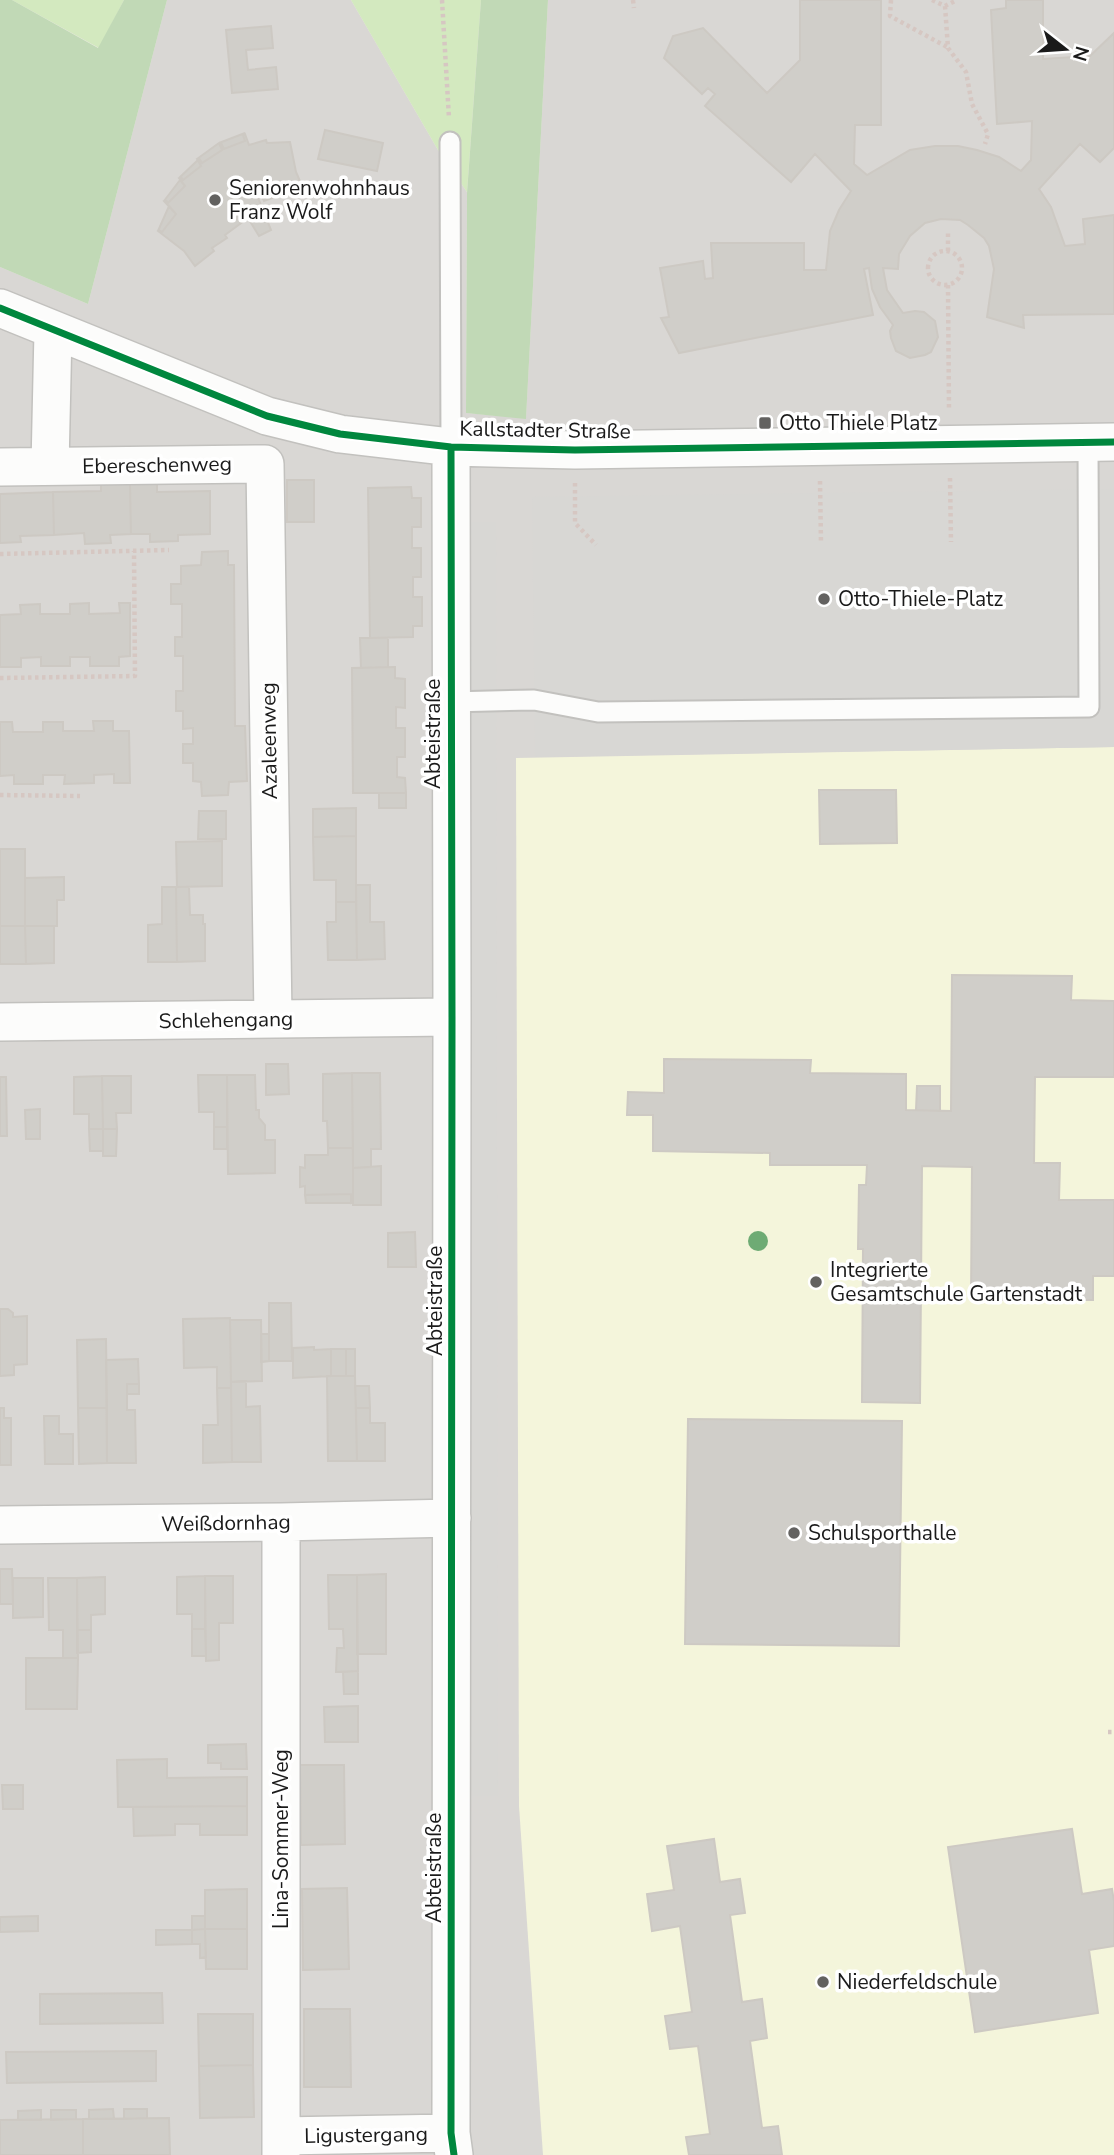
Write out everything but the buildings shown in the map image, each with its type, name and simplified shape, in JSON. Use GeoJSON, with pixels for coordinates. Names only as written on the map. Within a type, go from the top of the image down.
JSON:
{"type":"FeatureCollection","features":[{"type":"Feature","properties":{"kind":"street","name":"Kallstadter Straße"},"geometry":{"type":"LineString","coordinates":[[0,309],[267,416],[340,434],[451,447],[575,450],[1101,442]]}},
{"type":"Feature","properties":{"kind":"street"},"geometry":{"type":"LineString","coordinates":[[50,467],[53,331]]}},
{"type":"Feature","properties":{"kind":"street","name":"Abteistraße"},"geometry":{"type":"LineString","coordinates":[[451,447],[453,2144]]}},
{"type":"Feature","properties":{"kind":"street","name":"Ebereschenweg"},"geometry":{"type":"LineString","coordinates":[[0,467],[265,464]]}},
{"type":"Feature","properties":{"kind":"street","name":"Azaleenweg"},"geometry":{"type":"LineString","coordinates":[[265,464],[273,1019]]}},
{"type":"Feature","properties":{"kind":"street","name":"Schlehengang"},"geometry":{"type":"LineString","coordinates":[[0,1022],[452,1017]]}},
{"type":"Feature","properties":{"kind":"street","name":"Weißdornhag"},"geometry":{"type":"LineString","coordinates":[[0,1525],[452,1518]]}},
{"type":"Feature","properties":{"kind":"street","name":"Lina-Sommer-Weg"},"geometry":{"type":"LineString","coordinates":[[281,1522],[281,2146]]}},
{"type":"Feature","properties":{"kind":"street","name":"Ligustergang"},"geometry":{"type":"LineString","coordinates":[[281,2146],[453,2144]]}},
{"type":"Feature","properties":{"kind":"lane"},"geometry":{"type":"LineString","coordinates":[[450,142],[451,447]]}},
{"type":"Feature","properties":{"kind":"lane"},"geometry":{"type":"LineString","coordinates":[[450,702],[534,700],[598,712],[1089,707],[1101,442]]}},
{"type":"Feature","properties":{"kind":"path"},"geometry":{"type":"LineString","coordinates":[[443,0],[450,142]]}},
{"type":"Feature","properties":{"kind":"path"},"geometry":{"type":"LineString","coordinates":[[633,0],[634,8]]}},
{"type":"Feature","properties":{"kind":"path"},"geometry":{"type":"LineString","coordinates":[[891,0],[890,16],[947,48],[966,72],[972,104],[988,134],[985,144]]}},
{"type":"Feature","properties":{"kind":"path"},"geometry":{"type":"LineString","coordinates":[[932,0],[945,6]]}},
{"type":"Feature","properties":{"kind":"path"},"geometry":{"type":"LineString","coordinates":[[945,6],[957,0]]}},
{"type":"Feature","properties":{"kind":"path"},"geometry":{"type":"LineString","coordinates":[[945,6],[947,48]]}},
{"type":"Feature","properties":{"kind":"path"},"geometry":{"type":"LineString","coordinates":[[947,251],[948,232]]}},
{"type":"Feature","properties":{"kind":"path"},"geometry":{"type":"LineString","coordinates":[[947,251],[959,258],[962,269],[958,279],[948,285],[942,285],[933,279],[929,264],[934,255],[947,251]]}},
{"type":"Feature","properties":{"kind":"path"},"geometry":{"type":"LineString","coordinates":[[948,285],[951,542]]}},
{"type":"Feature","properties":{"kind":"path"},"geometry":{"type":"LineString","coordinates":[[820,446],[821,543]]}},
{"type":"Feature","properties":{"kind":"path"},"geometry":{"type":"LineString","coordinates":[[575,450],[575,523],[596,545]]}},
{"type":"Feature","properties":{"kind":"path"},"geometry":{"type":"LineString","coordinates":[[0,554],[169,550]]}},
{"type":"Feature","properties":{"kind":"path"},"geometry":{"type":"LineString","coordinates":[[0,678],[135,676],[134,551]]}},
{"type":"Feature","properties":{"kind":"path"},"geometry":{"type":"LineString","coordinates":[[0,794],[80,796]]}},
{"type":"Feature","properties":{"kind":"shaded area"},"geometry":{"type":"Polygon","coordinates":[[[0,0],[12,0],[98,48],[124,0],[167,0],[88,304],[0,267],[0,0]]]}},
{"type":"Feature","properties":{"kind":"shaded area"},"geometry":{"type":"Polygon","coordinates":[[[167,0],[351,0],[438,150],[467,192],[466,413],[526,418],[548,0],[1114,0],[1114,2155],[0,2155],[0,267],[88,304],[167,0]]]}},
{"type":"Feature","properties":{"kind":"shaded area"},"geometry":{"type":"Polygon","coordinates":[[[481,0],[548,0],[526,419],[466,413],[467,193],[481,0]]]}},
{"type":"Feature","properties":{"kind":"shaded area","name":"Otto-Thiele-Platz"},"geometry":{"type":"Polygon","coordinates":[[[1114,489],[1114,747],[535,757],[532,497],[1114,489]]]}},
{"type":"Feature","properties":{"kind":"shaded area"},"geometry":{"type":"Polygon","coordinates":[[[450,522],[496,522],[498,1796],[452,1796],[450,522]]]}},
{"type":"Feature","properties":{"kind":"shaded area","name":"Integrierte Gesamtschule Gartenstadt"},"geometry":{"type":"Polygon","coordinates":[[[1114,747],[1114,2155],[543,2155],[519,1806],[516,758],[1114,747]]]}},
{"type":"Feature","properties":{"kind":"green space"},"geometry":{"type":"Polygon","coordinates":[[[12,0],[124,0],[99,48],[12,0]]]}},
{"type":"Feature","properties":{"kind":"green space"},"geometry":{"type":"Polygon","coordinates":[[[351,0],[481,0],[467,192],[438,150],[351,0]]]}},
{"type":"Feature","properties":{"kind":"cycle path"},"geometry":{"type":"LineString","coordinates":[[0,308],[267,416],[340,434],[451,447],[575,450],[1114,442]]}},
{"type":"Feature","properties":{"kind":"cycle path"},"geometry":{"type":"LineString","coordinates":[[451,447],[451,2133],[454,2155]]}},
{"type":"Feature","properties":{"kind":"place","name":"Seniorenwohnhaus Franz Wolf"},"geometry":{"type":"Point","coordinates":[215,200]}},
{"type":"Feature","properties":{"kind":"place","name":"Otto Thiele Platz"},"geometry":{"type":"Point","coordinates":[765,423]}},
{"type":"Feature","properties":{"kind":"place","name":"Otto-Thiele-Platz"},"geometry":{"type":"Point","coordinates":[824,599]}},
{"type":"Feature","properties":{"kind":"place","name":"Integrierte Gesamtschule Gartenstadt"},"geometry":{"type":"Point","coordinates":[816,1282]}},
{"type":"Feature","properties":{"kind":"place","name":"Schulsporthalle"},"geometry":{"type":"Point","coordinates":[794,1533]}},
{"type":"Feature","properties":{"kind":"place","name":"Niederfeldschule"},"geometry":{"type":"Point","coordinates":[823,1982]}}]}
